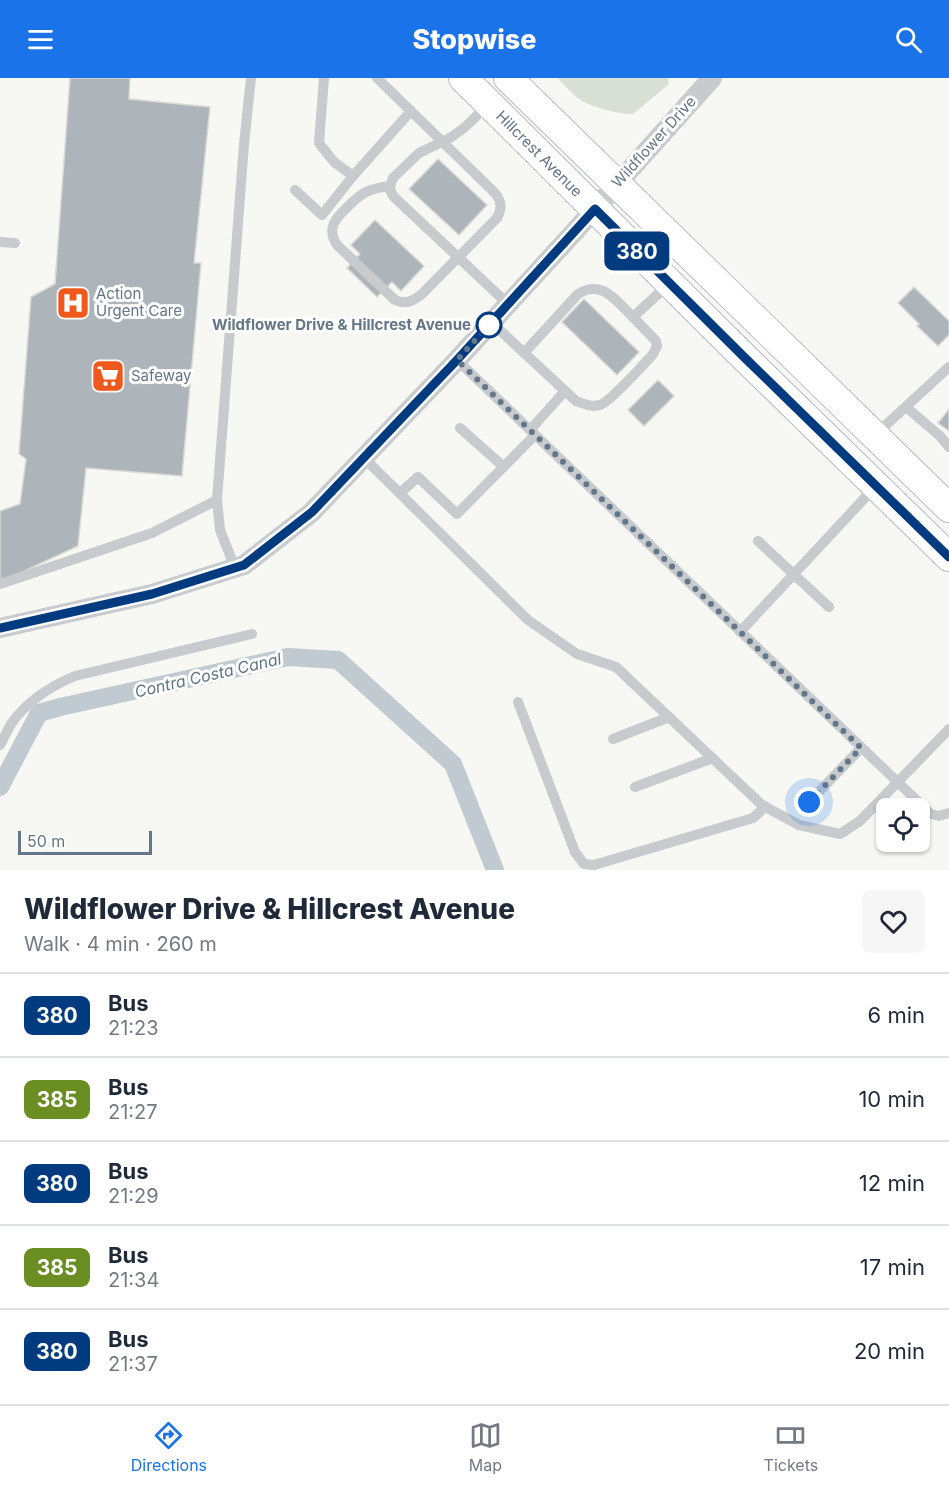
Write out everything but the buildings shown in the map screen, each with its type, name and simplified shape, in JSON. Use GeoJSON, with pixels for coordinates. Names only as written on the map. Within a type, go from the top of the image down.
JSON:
{"type":"FeatureCollection","features":[{"type":"Feature","properties":{"kind":"main road","name":"Hillcrest Avenue"},"geometry":{"type":"LineString","coordinates":[[464,78],[669,283],[949,557]]}},
{"type":"Feature","properties":{"kind":"main road"},"geometry":{"type":"LineString","coordinates":[[508,78],[874,435],[949,505]]}},
{"type":"Feature","properties":{"kind":"street","name":"Wildflower Drive"},"geometry":{"type":"LineString","coordinates":[[0,628],[152,594],[244,565],[312,512],[364,458],[457,360],[712,78]]}},
{"type":"Feature","properties":{"kind":"lane"},"geometry":{"type":"LineString","coordinates":[[235,568],[220,530],[217,500],[251,78]]}},
{"type":"Feature","properties":{"kind":"lane"},"geometry":{"type":"LineString","coordinates":[[324,78],[319,143],[334,162],[353,176]]}},
{"type":"Feature","properties":{"kind":"lane"},"geometry":{"type":"LineString","coordinates":[[377,78],[495,193],[501,203],[496,218],[459,258],[415,300],[401,303],[395,300],[334,240],[332,233],[335,222],[363,193],[390,186]]}},
{"type":"Feature","properties":{"kind":"lane"},"geometry":{"type":"LineString","coordinates":[[490,104],[464,128],[443,142],[419,153],[393,178],[390,186],[394,196],[508,304]]}},
{"type":"Feature","properties":{"kind":"lane"},"geometry":{"type":"LineString","coordinates":[[295,190],[322,215],[353,176],[411,111]]}},
{"type":"Feature","properties":{"kind":"lane"},"geometry":{"type":"LineString","coordinates":[[0,242],[15,243]]}},
{"type":"Feature","properties":{"kind":"lane"},"geometry":{"type":"LineString","coordinates":[[633,317],[669,283]]}},
{"type":"Feature","properties":{"kind":"lane"},"geometry":{"type":"LineString","coordinates":[[491,322],[524,353],[565,391],[585,405],[597,406],[608,400],[653,354],[657,346],[656,341],[633,317],[607,292],[600,289],[585,290],[578,294],[524,353]]}},
{"type":"Feature","properties":{"kind":"lane"},"geometry":{"type":"LineString","coordinates":[[457,360],[896,782],[931,814],[939,816],[949,813]]}},
{"type":"Feature","properties":{"kind":"lane"},"geometry":{"type":"LineString","coordinates":[[874,435],[949,367]]}},
{"type":"Feature","properties":{"kind":"lane"},"geometry":{"type":"LineString","coordinates":[[400,494],[418,477],[458,514],[504,467],[565,391]]}},
{"type":"Feature","properties":{"kind":"lane"},"geometry":{"type":"LineString","coordinates":[[906,407],[940,436],[949,447]]}},
{"type":"Feature","properties":{"kind":"lane"},"geometry":{"type":"LineString","coordinates":[[460,428],[504,467]]}},
{"type":"Feature","properties":{"kind":"lane"},"geometry":{"type":"LineString","coordinates":[[364,458],[528,620],[577,654],[616,667],[765,807],[799,825],[840,834],[860,821],[949,729]]}},
{"type":"Feature","properties":{"kind":"lane"},"geometry":{"type":"LineString","coordinates":[[740,632],[876,485]]}},
{"type":"Feature","properties":{"kind":"lane"},"geometry":{"type":"LineString","coordinates":[[0,584],[152,533],[217,500]]}},
{"type":"Feature","properties":{"kind":"lane"},"geometry":{"type":"LineString","coordinates":[[758,541],[828,606]]}},
{"type":"Feature","properties":{"kind":"lane"},"geometry":{"type":"LineString","coordinates":[[0,745],[12,723],[24,709],[55,684],[75,676],[252,634]]}},
{"type":"Feature","properties":{"kind":"lane"},"geometry":{"type":"LineString","coordinates":[[518,702],[575,852],[584,864],[594,865],[753,818],[765,807]]}},
{"type":"Feature","properties":{"kind":"lane"},"geometry":{"type":"LineString","coordinates":[[614,739],[669,717]]}},
{"type":"Feature","properties":{"kind":"lane"},"geometry":{"type":"LineString","coordinates":[[809,802],[861,748]]}},
{"type":"Feature","properties":{"kind":"lane"},"geometry":{"type":"LineString","coordinates":[[635,787],[713,758]]}},
{"type":"Feature","properties":{"kind":"shaded area"},"geometry":{"type":"Polygon","coordinates":[[[558,78],[668,78],[669,84],[633,114],[628,114],[607,110],[582,101],[558,78]]]}},
{"type":"Feature","properties":{"kind":"waterway","name":"Contra Costa Canal"},"geometry":{"type":"LineString","coordinates":[[0,787],[39,713],[288,657],[338,660],[453,764],[495,870]]}},
{"type":"Feature","properties":{"kind":"bus line","name":"380"},"geometry":{"type":"LineString","coordinates":[[0,628],[152,594],[244,565],[312,512],[457,360],[595,209],[949,557]]}},
{"type":"Feature","properties":{"kind":"place","name":"Action Urgent Care"},"geometry":{"type":"Point","coordinates":[73,303]}},
{"type":"Feature","properties":{"kind":"place","name":"Wildflower Drive & Hillcrest Avenue"},"geometry":{"type":"Point","coordinates":[489,325]}},
{"type":"Feature","properties":{"kind":"place","name":"Safeway"},"geometry":{"type":"Point","coordinates":[108,376]}},
{"type":"Feature","properties":{"kind":"route"},"geometry":{"type":"LineString","coordinates":[[489,325],[457,360],[861,748],[809,802]]}}]}
